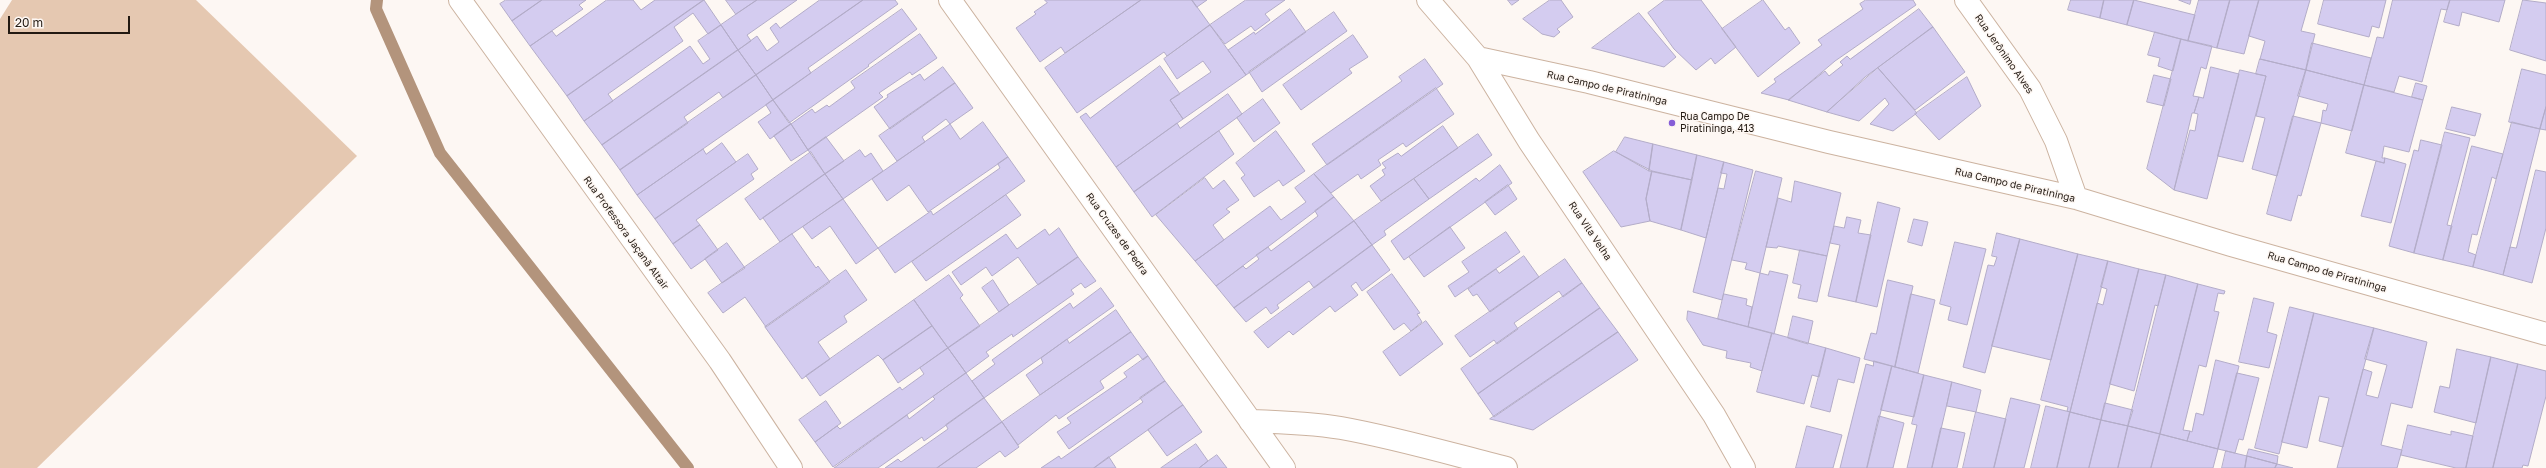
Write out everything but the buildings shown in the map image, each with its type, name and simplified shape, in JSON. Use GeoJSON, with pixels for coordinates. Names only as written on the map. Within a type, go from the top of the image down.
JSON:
{"type":"FeatureCollection","features":[{"type":"Feature","properties":{"kind":"street","name":"Rua Professora Jaçanã Altair"},"geometry":{"type":"LineString","coordinates":[[460,0],[720,361],[791,468]]}},
{"type":"Feature","properties":{"kind":"street","name":"Rua Cruzes de Pedra"},"geometry":{"type":"LineString","coordinates":[[950,0],[1284,468]]}},
{"type":"Feature","properties":{"kind":"street","name":"Rua Vila Velha"},"geometry":{"type":"LineString","coordinates":[[1428,0],[1478,58],[1529,141],[1714,415],[1744,468]]}},
{"type":"Feature","properties":{"kind":"street","name":"Rua Jerônimo Alves"},"geometry":{"type":"LineString","coordinates":[[1966,0],[2030,89],[2056,141],[2076,198]]}},
{"type":"Feature","properties":{"kind":"street","name":"Rua Campo de Piratininga"},"geometry":{"type":"LineString","coordinates":[[1478,58],[1589,82],[1828,142],[2076,198],[2231,245],[2546,334]]}},
{"type":"Feature","properties":{"kind":"street"},"geometry":{"type":"LineString","coordinates":[[1250,421],[1299,422],[1340,428],[1506,468]]}},
{"type":"Feature","properties":{"kind":"shaded area"},"geometry":{"type":"Polygon","coordinates":[[[12,0],[196,0],[357,156],[37,468],[0,468],[0,19],[12,0]]]}},
{"type":"Feature","properties":{"kind":"waterway"},"geometry":{"type":"LineString","coordinates":[[377,0],[376,9],[440,153],[688,468]]}},
{"type":"Feature","properties":{"kind":"place","name":"Rua Campo De Piratininga, 413"},"geometry":{"type":"Point","coordinates":[1672,123]}}]}
